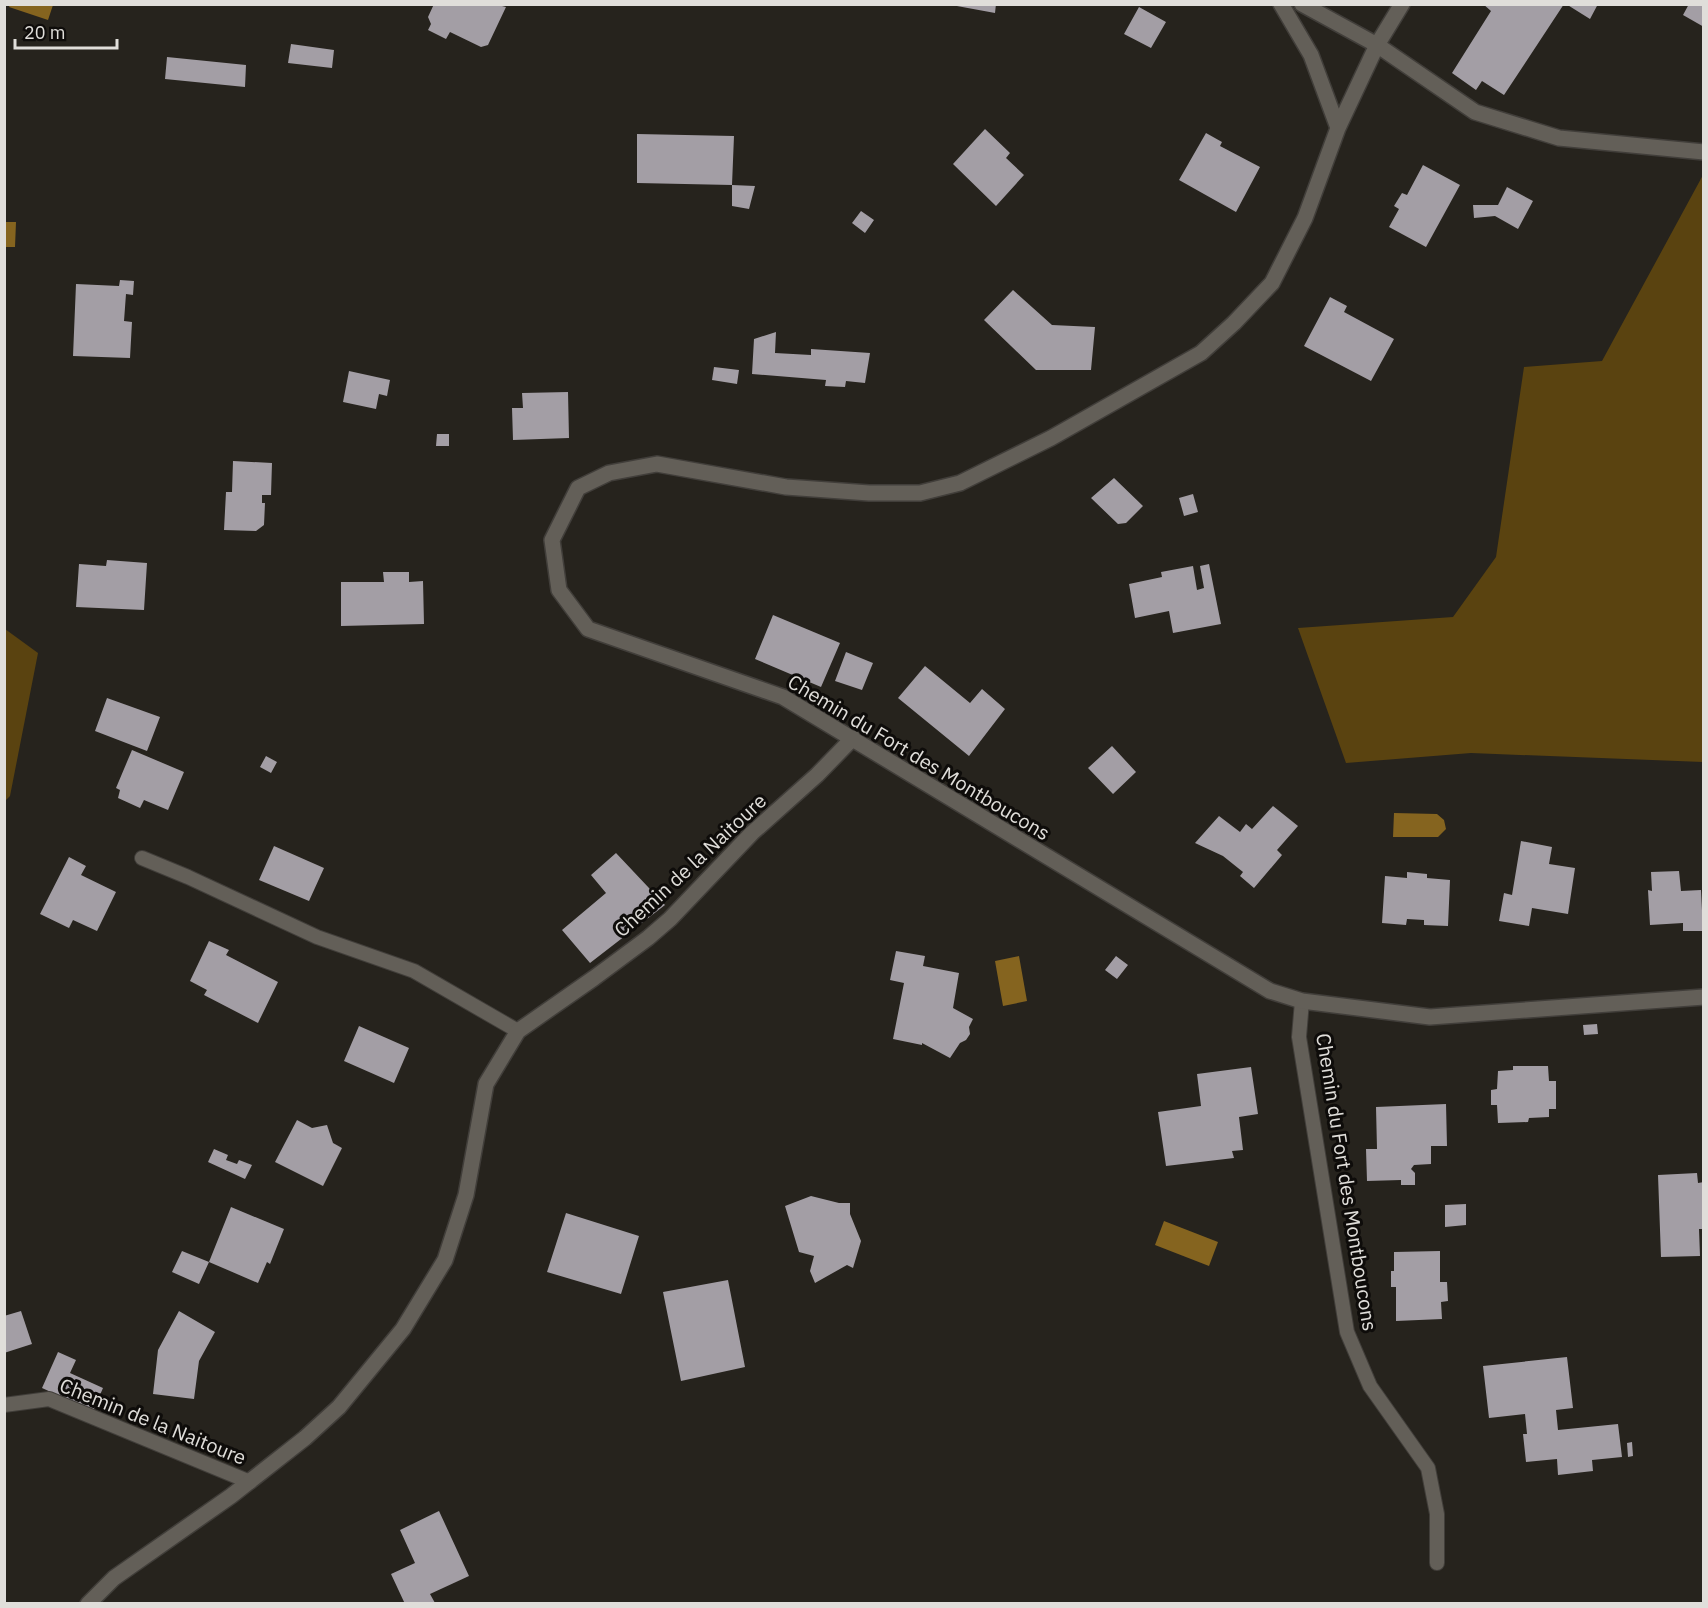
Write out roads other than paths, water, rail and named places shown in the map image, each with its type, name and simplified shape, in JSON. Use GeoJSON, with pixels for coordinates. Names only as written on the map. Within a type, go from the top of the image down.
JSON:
{"type":"FeatureCollection","features":[{"type":"Feature","properties":{"kind":"street"},"geometry":{"type":"LineString","coordinates":[[1281,4],[1311,55],[1338,128]]}},
{"type":"Feature","properties":{"kind":"street"},"geometry":{"type":"LineString","coordinates":[[1302,4],[1377,45],[1475,111],[1559,138],[1704,152]]}},
{"type":"Feature","properties":{"kind":"street","name":"Chemin du Fort des Montboucons"},"geometry":{"type":"LineString","coordinates":[[1402,4],[1377,45],[1338,128],[1305,218],[1272,283],[1234,323],[1201,353],[1051,438],[960,483],[920,493],[869,493],[786,487],[657,464],[609,472],[578,488],[552,540],[559,590],[588,629],[783,697],[1270,991],[1302,1000],[1430,1017],[1704,997]]}},
{"type":"Feature","properties":{"kind":"street","name":"Chemin de la Naitoure"},"geometry":{"type":"LineString","coordinates":[[88,1604],[114,1578],[250,1482],[339,1407],[403,1329],[445,1260],[466,1195],[486,1084],[518,1031],[594,978],[670,919],[752,833],[817,775],[853,738]]}},
{"type":"Feature","properties":{"kind":"lane"},"geometry":{"type":"LineString","coordinates":[[142,858],[317,937],[414,970],[518,1031]]}},
{"type":"Feature","properties":{"kind":"lane","name":"Chemin du Fort des Montboucons"},"geometry":{"type":"LineString","coordinates":[[1302,1000],[1299,1037],[1347,1332],[1370,1386],[1428,1468],[1437,1514],[1437,1563]]}},
{"type":"Feature","properties":{"kind":"lane","name":"Chemin de la Naitoure"},"geometry":{"type":"LineString","coordinates":[[4,1404],[49,1399],[250,1482]]}}]}
